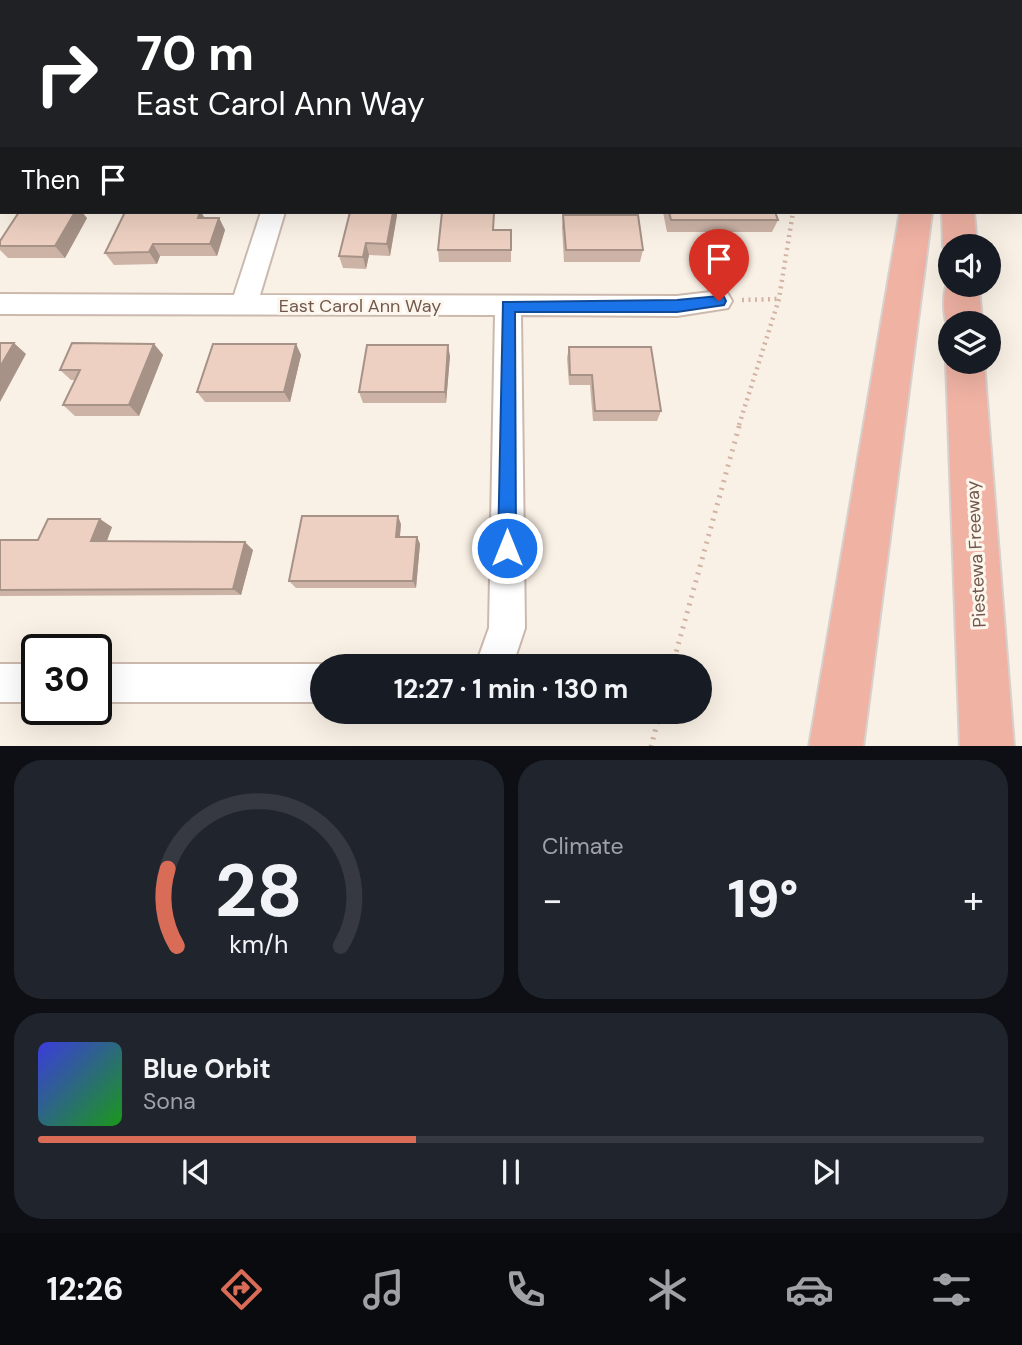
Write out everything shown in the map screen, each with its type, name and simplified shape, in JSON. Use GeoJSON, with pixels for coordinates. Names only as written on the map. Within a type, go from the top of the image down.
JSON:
{"type":"FeatureCollection","features":[{"type":"Feature","properties":{"kind":"highway"},"geometry":{"type":"LineString","coordinates":[[836,746],[916,214]]}},
{"type":"Feature","properties":{"kind":"highway"},"geometry":{"type":"LineString","coordinates":[[958,214],[959,234]]}},
{"type":"Feature","properties":{"kind":"highway","name":"Piestewa Freeway"},"geometry":{"type":"LineString","coordinates":[[966,374],[986,746]]}},
{"type":"Feature","properties":{"kind":"street"},"geometry":{"type":"LineString","coordinates":[[244,305],[272,214]]}},
{"type":"Feature","properties":{"kind":"street","name":"East Carol Ann Way"},"geometry":{"type":"LineString","coordinates":[[0,304],[677,306],[719,301]]}},
{"type":"Feature","properties":{"kind":"street"},"geometry":{"type":"LineString","coordinates":[[498,654],[507,628],[508,306]]}},
{"type":"Feature","properties":{"kind":"street"},"geometry":{"type":"LineString","coordinates":[[0,683],[21,683]]}},
{"type":"Feature","properties":{"kind":"street"},"geometry":{"type":"LineString","coordinates":[[112,683],[310,683]]}},
{"type":"Feature","properties":{"kind":"path"},"geometry":{"type":"LineString","coordinates":[[676,654],[741,418],[779,299],[793,214]]}},
{"type":"Feature","properties":{"kind":"path"},"geometry":{"type":"LineString","coordinates":[[719,301],[779,299]]}},
{"type":"Feature","properties":{"kind":"path"},"geometry":{"type":"LineString","coordinates":[[651,746],[657,724]]}},
{"type":"Feature","properties":{"kind":"building"},"geometry":{"type":"Polygon","coordinates":[[[18,214],[74,214],[55,246],[0,246],[0,241],[18,214]]]}},
{"type":"Feature","properties":{"kind":"building"},"geometry":{"type":"Polygon","coordinates":[[[124,214],[199,214],[198,218],[219,218],[210,244],[153,244],[149,252],[105,253],[124,214]]]}},
{"type":"Feature","properties":{"kind":"building"},"geometry":{"type":"Polygon","coordinates":[[[350,214],[393,214],[387,244],[366,243],[363,257],[339,256],[350,214]]]}},
{"type":"Feature","properties":{"kind":"building"},"geometry":{"type":"Polygon","coordinates":[[[442,214],[494,214],[493,230],[511,230],[511,250],[438,250],[442,214]]]}},
{"type":"Feature","properties":{"kind":"building"},"geometry":{"type":"Polygon","coordinates":[[[670,214],[776,214],[778,220],[671,220],[670,214]]]}},
{"type":"Feature","properties":{"kind":"building"},"geometry":{"type":"Polygon","coordinates":[[[563,215],[638,215],[643,250],[566,250],[563,215]]]}},
{"type":"Feature","properties":{"kind":"building"},"geometry":{"type":"Polygon","coordinates":[[[0,343],[14,343],[0,367],[0,343]]]}},
{"type":"Feature","properties":{"kind":"building"},"geometry":{"type":"Polygon","coordinates":[[[72,343],[154,344],[129,405],[63,405],[80,370],[60,370],[72,343]]]}},
{"type":"Feature","properties":{"kind":"building"},"geometry":{"type":"Polygon","coordinates":[[[213,344],[296,344],[284,392],[197,392],[213,344]]]}},
{"type":"Feature","properties":{"kind":"building"},"geometry":{"type":"Polygon","coordinates":[[[367,345],[448,345],[445,392],[359,392],[367,345]]]}},
{"type":"Feature","properties":{"kind":"building"},"geometry":{"type":"Polygon","coordinates":[[[569,347],[651,347],[661,411],[595,411],[592,375],[570,375],[569,347]]]}},
{"type":"Feature","properties":{"kind":"building"},"geometry":{"type":"Polygon","coordinates":[[[302,516],[398,516],[396,537],[417,537],[413,581],[289,581],[302,516]]]}},
{"type":"Feature","properties":{"kind":"building"},"geometry":{"type":"Polygon","coordinates":[[[48,519],[100,519],[91,541],[245,542],[233,589],[0,590],[0,540],[38,540],[48,519]]]}},
{"type":"Feature","properties":{"kind":"route"},"geometry":{"type":"LineString","coordinates":[[507,548],[508,306],[677,306],[719,301]]}}]}
